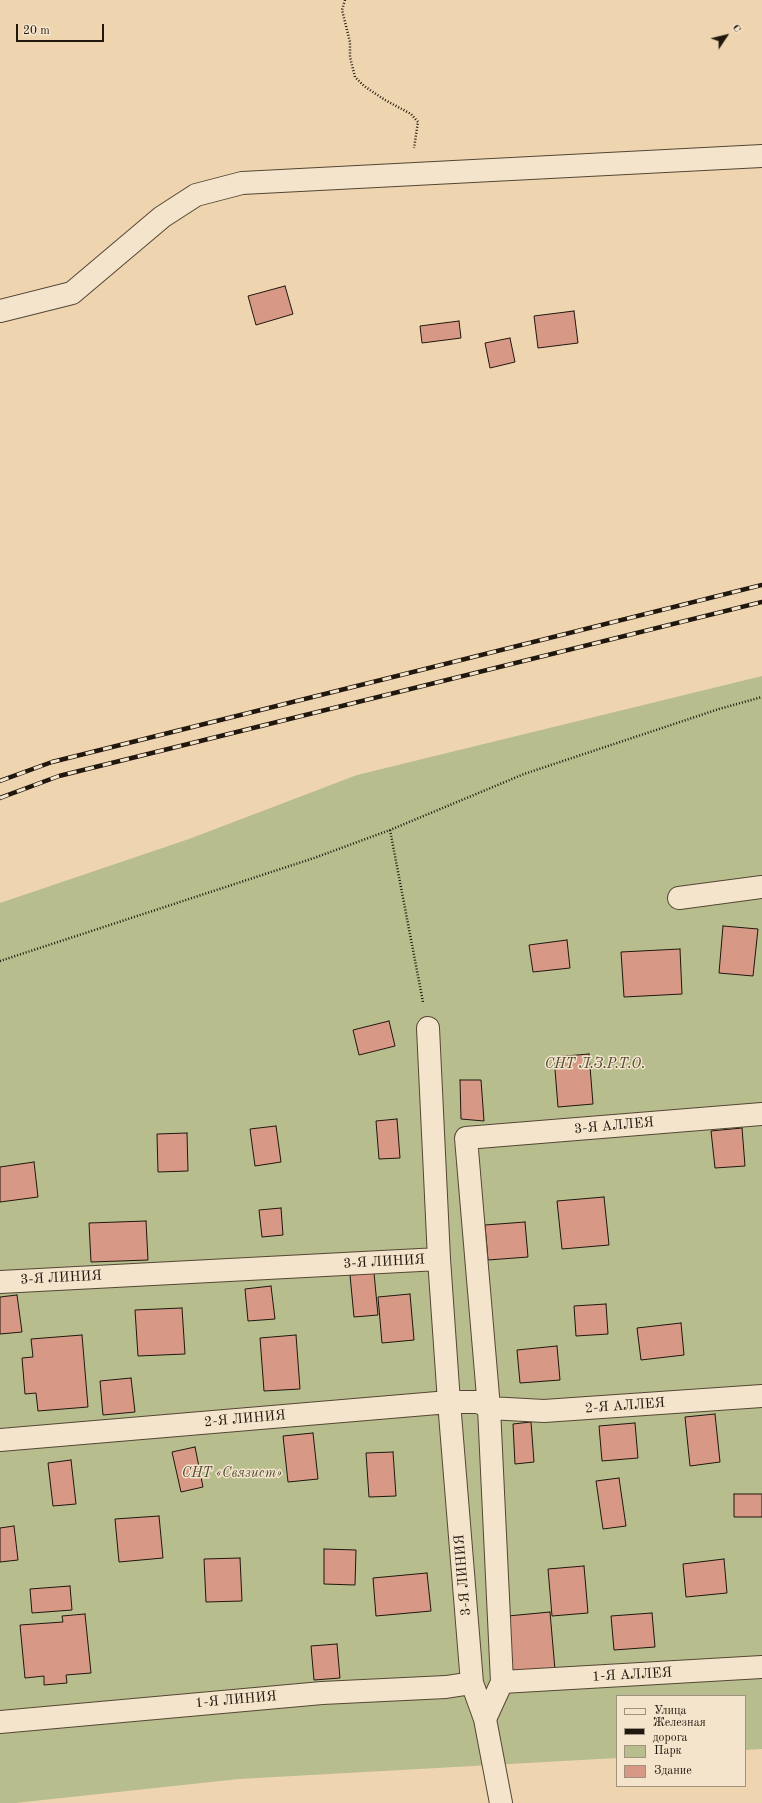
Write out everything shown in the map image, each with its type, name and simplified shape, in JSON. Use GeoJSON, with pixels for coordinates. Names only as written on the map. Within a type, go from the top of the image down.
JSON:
{"type":"FeatureCollection","features":[{"type":"Feature","properties":{"kind":"street"},"geometry":{"type":"LineString","coordinates":[[0,311],[72,293],[162,217],[196,195],[242,182],[762,156]]}},
{"type":"Feature","properties":{"kind":"street"},"geometry":{"type":"LineString","coordinates":[[679,898],[762,887]]}},
{"type":"Feature","properties":{"kind":"street"},"geometry":{"type":"LineString","coordinates":[[428,1028],[439,1259]]}},
{"type":"Feature","properties":{"kind":"street","name":"3-Я АЛЛЕЯ"},"geometry":{"type":"LineString","coordinates":[[489,1408],[466,1138],[762,1114]]}},
{"type":"Feature","properties":{"kind":"street","name":"3-Я ЛИНИЯ"},"geometry":{"type":"LineString","coordinates":[[0,1282],[439,1259],[472,1683],[485,1719],[501,1803]]}},
{"type":"Feature","properties":{"kind":"street","name":"2-Я АЛЛЕЯ"},"geometry":{"type":"LineString","coordinates":[[489,1408],[544,1411],[762,1396]]}},
{"type":"Feature","properties":{"kind":"street","name":"2-Я ЛИНИЯ"},"geometry":{"type":"LineString","coordinates":[[0,1440],[449,1402],[479,1402],[489,1408]]}},
{"type":"Feature","properties":{"kind":"street"},"geometry":{"type":"LineString","coordinates":[[485,1719],[502,1682],[489,1408]]}},
{"type":"Feature","properties":{"kind":"street","name":"1-Я АЛЛЕЯ"},"geometry":{"type":"LineString","coordinates":[[502,1682],[762,1667]]}},
{"type":"Feature","properties":{"kind":"street","name":"1-Я ЛИНИЯ"},"geometry":{"type":"LineString","coordinates":[[0,1722],[322,1693],[446,1687],[472,1683]]}},
{"type":"Feature","properties":{"kind":"path"},"geometry":{"type":"LineString","coordinates":[[345,0],[342,10],[350,42],[350,57],[355,77],[364,86],[385,100],[411,114],[418,122],[410,174]]}},
{"type":"Feature","properties":{"kind":"path"},"geometry":{"type":"LineString","coordinates":[[0,961],[314,858],[390,830],[524,774],[719,709],[762,697]]}},
{"type":"Feature","properties":{"kind":"path"},"geometry":{"type":"LineString","coordinates":[[390,830],[428,1028]]}},
{"type":"Feature","properties":{"kind":"green space"},"geometry":{"type":"Polygon","coordinates":[[[762,676],[762,1749],[746,1750],[746,1695],[616,1695],[616,1758],[239,1779],[15,1803],[0,1803],[0,903],[189,839],[357,775],[762,676]]]}},
{"type":"Feature","properties":{"kind":"building"},"geometry":{"type":"Polygon","coordinates":[[[285,286],[293,314],[256,325],[248,296],[285,286]]]}},
{"type":"Feature","properties":{"kind":"building"},"geometry":{"type":"Polygon","coordinates":[[[574,311],[578,343],[538,348],[534,316],[574,311]]]}},
{"type":"Feature","properties":{"kind":"building"},"geometry":{"type":"Polygon","coordinates":[[[459,321],[461,338],[422,343],[420,326],[459,321]]]}},
{"type":"Feature","properties":{"kind":"building"},"geometry":{"type":"Polygon","coordinates":[[[510,338],[515,362],[490,368],[485,343],[510,338]]]}},
{"type":"Feature","properties":{"kind":"building"},"geometry":{"type":"Polygon","coordinates":[[[723,926],[758,929],[753,976],[719,973],[723,926]]]}},
{"type":"Feature","properties":{"kind":"building"},"geometry":{"type":"Polygon","coordinates":[[[567,940],[570,968],[533,972],[529,945],[567,940]]]}},
{"type":"Feature","properties":{"kind":"building"},"geometry":{"type":"Polygon","coordinates":[[[680,949],[682,994],[624,997],[621,952],[680,949]]]}},
{"type":"Feature","properties":{"kind":"building"},"geometry":{"type":"Polygon","coordinates":[[[389,1021],[395,1046],[359,1055],[353,1030],[389,1021]]]}},
{"type":"Feature","properties":{"kind":"building"},"geometry":{"type":"Polygon","coordinates":[[[589,1054],[593,1104],[558,1107],[554,1057],[589,1054]]]}},
{"type":"Feature","properties":{"kind":"building"},"geometry":{"type":"Polygon","coordinates":[[[460,1080],[481,1080],[484,1121],[461,1119],[460,1080]]]}},
{"type":"Feature","properties":{"kind":"building"},"geometry":{"type":"Polygon","coordinates":[[[397,1119],[400,1158],[379,1159],[376,1121],[397,1119]]]}},
{"type":"Feature","properties":{"kind":"building"},"geometry":{"type":"Polygon","coordinates":[[[276,1126],[281,1162],[255,1166],[250,1129],[276,1126]]]}},
{"type":"Feature","properties":{"kind":"building"},"geometry":{"type":"Polygon","coordinates":[[[742,1128],[745,1166],[715,1168],[711,1131],[742,1128]]]}},
{"type":"Feature","properties":{"kind":"building"},"geometry":{"type":"Polygon","coordinates":[[[187,1133],[188,1171],[158,1172],[157,1134],[187,1133]]]}},
{"type":"Feature","properties":{"kind":"building"},"geometry":{"type":"Polygon","coordinates":[[[34,1162],[38,1197],[0,1202],[0,1167],[34,1162]]]}},
{"type":"Feature","properties":{"kind":"building"},"geometry":{"type":"Polygon","coordinates":[[[604,1197],[609,1245],[562,1249],[557,1201],[604,1197]]]}},
{"type":"Feature","properties":{"kind":"building"},"geometry":{"type":"Polygon","coordinates":[[[281,1208],[283,1235],[262,1237],[259,1210],[281,1208]]]}},
{"type":"Feature","properties":{"kind":"building"},"geometry":{"type":"Polygon","coordinates":[[[146,1221],[148,1260],[91,1262],[89,1223],[146,1221]]]}},
{"type":"Feature","properties":{"kind":"building"},"geometry":{"type":"Polygon","coordinates":[[[525,1222],[528,1257],[488,1260],[485,1225],[525,1222]]]}},
{"type":"Feature","properties":{"kind":"building"},"geometry":{"type":"Polygon","coordinates":[[[374,1273],[378,1315],[354,1317],[350,1275],[374,1273]]]}},
{"type":"Feature","properties":{"kind":"building"},"geometry":{"type":"Polygon","coordinates":[[[271,1286],[275,1319],[248,1321],[245,1289],[271,1286]]]}},
{"type":"Feature","properties":{"kind":"building"},"geometry":{"type":"Polygon","coordinates":[[[410,1294],[414,1340],[382,1343],[378,1297],[410,1294]]]}},
{"type":"Feature","properties":{"kind":"building"},"geometry":{"type":"Polygon","coordinates":[[[17,1295],[22,1332],[0,1334],[0,1297],[17,1295]]]}},
{"type":"Feature","properties":{"kind":"building"},"geometry":{"type":"Polygon","coordinates":[[[606,1304],[608,1334],[576,1336],[574,1306],[606,1304]]]}},
{"type":"Feature","properties":{"kind":"building"},"geometry":{"type":"Polygon","coordinates":[[[182,1308],[185,1354],[138,1356],[135,1310],[182,1308]]]}},
{"type":"Feature","properties":{"kind":"building"},"geometry":{"type":"Polygon","coordinates":[[[681,1323],[684,1355],[641,1360],[637,1328],[681,1323]]]}},
{"type":"Feature","properties":{"kind":"building"},"geometry":{"type":"Polygon","coordinates":[[[82,1335],[88,1407],[38,1411],[36,1393],[25,1394],[22,1358],[33,1357],[31,1339],[82,1335]]]}},
{"type":"Feature","properties":{"kind":"building"},"geometry":{"type":"Polygon","coordinates":[[[296,1335],[300,1389],[264,1391],[260,1338],[296,1335]]]}},
{"type":"Feature","properties":{"kind":"building"},"geometry":{"type":"Polygon","coordinates":[[[557,1346],[560,1380],[520,1383],[517,1350],[557,1346]]]}},
{"type":"Feature","properties":{"kind":"building"},"geometry":{"type":"Polygon","coordinates":[[[131,1378],[135,1412],[103,1415],[100,1381],[131,1378]]]}},
{"type":"Feature","properties":{"kind":"building"},"geometry":{"type":"Polygon","coordinates":[[[715,1414],[720,1462],[690,1466],[685,1417],[715,1414]]]}},
{"type":"Feature","properties":{"kind":"building"},"geometry":{"type":"Polygon","coordinates":[[[531,1422],[534,1462],[515,1464],[513,1424],[531,1422]]]}},
{"type":"Feature","properties":{"kind":"building"},"geometry":{"type":"Polygon","coordinates":[[[635,1423],[638,1458],[602,1461],[599,1426],[635,1423]]]}},
{"type":"Feature","properties":{"kind":"building"},"geometry":{"type":"Polygon","coordinates":[[[313,1433],[318,1479],[288,1482],[283,1436],[313,1433]]]}},
{"type":"Feature","properties":{"kind":"building"},"geometry":{"type":"Polygon","coordinates":[[[195,1447],[203,1487],[181,1492],[172,1452],[195,1447]]]}},
{"type":"Feature","properties":{"kind":"building"},"geometry":{"type":"Polygon","coordinates":[[[393,1452],[396,1496],[369,1497],[366,1453],[393,1452]]]}},
{"type":"Feature","properties":{"kind":"building"},"geometry":{"type":"Polygon","coordinates":[[[71,1460],[76,1504],[53,1506],[48,1463],[71,1460]]]}},
{"type":"Feature","properties":{"kind":"building"},"geometry":{"type":"Polygon","coordinates":[[[619,1478],[626,1526],[603,1529],[596,1481],[619,1478]]]}},
{"type":"Feature","properties":{"kind":"building"},"geometry":{"type":"Polygon","coordinates":[[[734,1494],[762,1494],[762,1517],[734,1517],[734,1494]]]}},
{"type":"Feature","properties":{"kind":"building"},"geometry":{"type":"Polygon","coordinates":[[[159,1516],[163,1558],[119,1562],[115,1519],[159,1516]]]}},
{"type":"Feature","properties":{"kind":"building"},"geometry":{"type":"Polygon","coordinates":[[[14,1526],[18,1560],[0,1562],[0,1528],[14,1526]]]}},
{"type":"Feature","properties":{"kind":"building"},"geometry":{"type":"Polygon","coordinates":[[[324,1549],[356,1550],[355,1585],[324,1584],[324,1549]]]}},
{"type":"Feature","properties":{"kind":"building"},"geometry":{"type":"Polygon","coordinates":[[[240,1558],[242,1601],[206,1602],[204,1559],[240,1558]]]}},
{"type":"Feature","properties":{"kind":"building"},"geometry":{"type":"Polygon","coordinates":[[[724,1559],[727,1593],[686,1597],[683,1564],[724,1559]]]}},
{"type":"Feature","properties":{"kind":"building"},"geometry":{"type":"Polygon","coordinates":[[[584,1566],[588,1613],[552,1616],[548,1569],[584,1566]]]}},
{"type":"Feature","properties":{"kind":"building"},"geometry":{"type":"Polygon","coordinates":[[[427,1573],[431,1611],[376,1616],[373,1578],[427,1573]]]}},
{"type":"Feature","properties":{"kind":"building"},"geometry":{"type":"Polygon","coordinates":[[[70,1586],[72,1610],[32,1613],[30,1589],[70,1586]]]}},
{"type":"Feature","properties":{"kind":"building"},"geometry":{"type":"Polygon","coordinates":[[[550,1612],[555,1670],[513,1673],[508,1616],[550,1612]]]}},
{"type":"Feature","properties":{"kind":"building"},"geometry":{"type":"Polygon","coordinates":[[[652,1613],[655,1647],[614,1650],[611,1616],[652,1613]]]}},
{"type":"Feature","properties":{"kind":"building"},"geometry":{"type":"Polygon","coordinates":[[[85,1614],[91,1673],[66,1675],[67,1683],[44,1685],[44,1676],[25,1678],[20,1625],[63,1622],[62,1616],[85,1614]]]}},
{"type":"Feature","properties":{"kind":"building"},"geometry":{"type":"Polygon","coordinates":[[[337,1644],[340,1678],[314,1680],[311,1646],[337,1644]]]}},
{"type":"Feature","properties":{"kind":"railway"},"geometry":{"type":"LineString","coordinates":[[0,781],[52,762],[762,585]]}},
{"type":"Feature","properties":{"kind":"railway"},"geometry":{"type":"LineString","coordinates":[[0,798],[59,776],[762,602]]}},
{"type":"Feature","properties":{"kind":"park label","name":"СНТ Л.З.Р.Т.О."},"geometry":{"type":"Point","coordinates":[595,1064]}},
{"type":"Feature","properties":{"kind":"park label","name":"СНТ «Связист»"},"geometry":{"type":"Point","coordinates":[232,1473]}}]}
